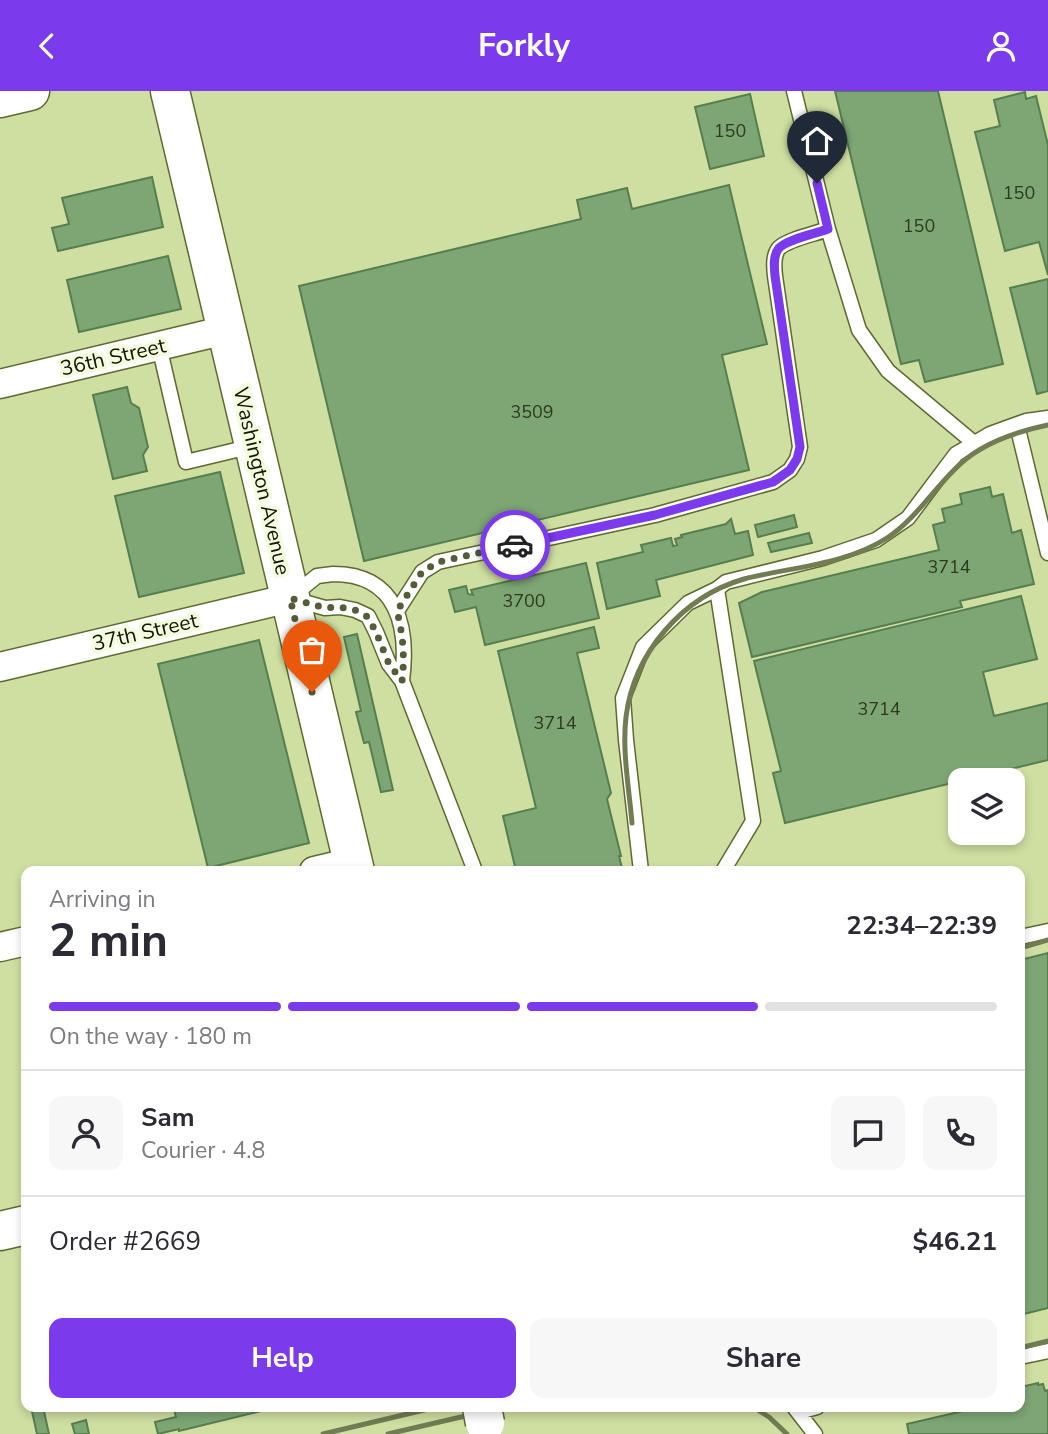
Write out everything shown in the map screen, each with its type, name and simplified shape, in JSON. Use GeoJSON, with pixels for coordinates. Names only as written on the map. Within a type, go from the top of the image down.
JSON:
{"type":"FeatureCollection","features":[{"type":"Feature","properties":{"kind":"street"},"geometry":{"type":"LineString","coordinates":[[0,98],[30,91]]}},
{"type":"Feature","properties":{"kind":"street","name":"Washington Avenue"},"geometry":{"type":"LineString","coordinates":[[170,91],[354,866]]}},
{"type":"Feature","properties":{"kind":"street","name":"36th Street"},"geometry":{"type":"LineString","coordinates":[[0,384],[226,330]]}},
{"type":"Feature","properties":{"kind":"street","name":"37th Street"},"geometry":{"type":"LineString","coordinates":[[0,667],[290,598]]}},
{"type":"Feature","properties":{"kind":"street"},"geometry":{"type":"LineString","coordinates":[[0,947],[21,941]]}},
{"type":"Feature","properties":{"kind":"street"},"geometry":{"type":"LineString","coordinates":[[0,1231],[21,1226]]}},
{"type":"Feature","properties":{"kind":"lane"},"geometry":{"type":"LineString","coordinates":[[794,91],[828,229],[859,330],[888,372],[974,443]]}},
{"type":"Feature","properties":{"kind":"lane"},"geometry":{"type":"LineString","coordinates":[[397,611],[422,572],[438,562],[655,515],[773,482],[790,470],[800,447],[774,260],[778,249],[828,229]]}},
{"type":"Feature","properties":{"kind":"lane"},"geometry":{"type":"LineString","coordinates":[[159,346],[186,462],[254,446]]}},
{"type":"Feature","properties":{"kind":"lane"},"geometry":{"type":"LineString","coordinates":[[640,866],[623,698],[643,647],[688,603],[726,582],[823,558],[876,540],[908,518],[956,454],[990,434],[1026,421],[1048,418]]}},
{"type":"Feature","properties":{"kind":"lane"},"geometry":{"type":"LineString","coordinates":[[1017,425],[1048,553]]}},
{"type":"Feature","properties":{"kind":"lane"},"geometry":{"type":"LineString","coordinates":[[290,598],[317,576],[333,573],[363,577],[387,593],[397,611],[402,631],[405,660],[402,681]]}},
{"type":"Feature","properties":{"kind":"lane"},"geometry":{"type":"LineString","coordinates":[[717,589],[753,821],[726,866]]}},
{"type":"Feature","properties":{"kind":"lane"},"geometry":{"type":"LineString","coordinates":[[290,598],[325,608],[355,610],[368,617],[389,664],[402,681],[473,866]]}},
{"type":"Feature","properties":{"kind":"lane"},"geometry":{"type":"LineString","coordinates":[[1025,936],[1048,931]]}},
{"type":"Feature","properties":{"kind":"lane"},"geometry":{"type":"LineString","coordinates":[[1025,1356],[1048,1350]]}},
{"type":"Feature","properties":{"kind":"lane"},"geometry":{"type":"LineString","coordinates":[[798,1412],[815,1434]]}},
{"type":"Feature","properties":{"kind":"building"},"geometry":{"type":"Polygon","coordinates":[[[835,91],[938,91],[1003,364],[925,382],[919,360],[901,364],[835,91]]]}},
{"type":"Feature","properties":{"kind":"building"},"geometry":{"type":"Polygon","coordinates":[[[1025,92],[1026,99],[1036,96],[1048,145],[1048,275],[1039,242],[1005,251],[975,132],[1000,126],[994,100],[1025,92]]]}},
{"type":"Feature","properties":{"kind":"building"},"geometry":{"type":"Polygon","coordinates":[[[750,94],[764,156],[710,169],[695,107],[750,94]]]}},
{"type":"Feature","properties":{"kind":"building"},"geometry":{"type":"Polygon","coordinates":[[[152,177],[163,227],[58,251],[52,228],[69,224],[62,198],[152,177]]]}},
{"type":"Feature","properties":{"kind":"building"},"geometry":{"type":"Polygon","coordinates":[[[729,185],[767,344],[722,355],[749,470],[364,561],[299,286],[581,219],[577,200],[627,188],[632,209],[729,185]]]}},
{"type":"Feature","properties":{"kind":"building"},"geometry":{"type":"Polygon","coordinates":[[[168,256],[181,309],[79,332],[67,280],[168,256]]]}},
{"type":"Feature","properties":{"kind":"building"},"geometry":{"type":"Polygon","coordinates":[[[1048,279],[1048,391],[1037,394],[1010,288],[1048,279]]]}},
{"type":"Feature","properties":{"kind":"building"},"geometry":{"type":"Polygon","coordinates":[[[127,387],[131,403],[139,408],[148,447],[143,455],[147,471],[113,479],[93,395],[127,387]]]}},
{"type":"Feature","properties":{"kind":"building"},"geometry":{"type":"Polygon","coordinates":[[[220,472],[244,573],[139,597],[115,496],[220,472]]]}},
{"type":"Feature","properties":{"kind":"building"},"geometry":{"type":"Polygon","coordinates":[[[990,487],[992,497],[1003,494],[1012,533],[1021,530],[1034,584],[960,601],[962,607],[752,657],[739,603],[762,592],[939,550],[933,525],[945,522],[942,509],[962,504],[960,494],[990,487]]]}},
{"type":"Feature","properties":{"kind":"building"},"geometry":{"type":"Polygon","coordinates":[[[794,515],[797,527],[758,537],[755,525],[794,515]]]}},
{"type":"Feature","properties":{"kind":"building"},"geometry":{"type":"Polygon","coordinates":[[[731,519],[735,534],[748,531],[753,555],[656,580],[660,596],[607,609],[597,563],[643,552],[641,545],[671,538],[673,546],[677,545],[675,539],[682,537],[681,535],[726,524],[731,519]]]}},
{"type":"Feature","properties":{"kind":"building"},"geometry":{"type":"Polygon","coordinates":[[[809,533],[812,543],[771,552],[768,543],[809,533]]]}},
{"type":"Feature","properties":{"kind":"building"},"geometry":{"type":"Polygon","coordinates":[[[586,563],[599,618],[485,645],[476,607],[455,612],[449,590],[466,586],[468,594],[473,595],[471,590],[586,563]]]}},
{"type":"Feature","properties":{"kind":"building"},"geometry":{"type":"Polygon","coordinates":[[[1021,596],[1037,659],[983,672],[994,716],[1048,703],[1048,760],[1015,768],[948,768],[948,784],[785,823],[773,773],[781,771],[754,661],[1021,596]]]}},
{"type":"Feature","properties":{"kind":"building"},"geometry":{"type":"Polygon","coordinates":[[[594,627],[599,648],[577,653],[611,793],[607,799],[622,866],[515,866],[503,816],[536,808],[498,651],[594,627]]]}},
{"type":"Feature","properties":{"kind":"building"},"geometry":{"type":"Polygon","coordinates":[[[357,634],[393,790],[381,792],[369,742],[364,743],[356,712],[361,711],[344,637],[357,634]]]}},
{"type":"Feature","properties":{"kind":"building"},"geometry":{"type":"Polygon","coordinates":[[[259,640],[309,843],[208,866],[158,664],[259,640]]]}},
{"type":"Feature","properties":{"kind":"building"},"geometry":{"type":"Polygon","coordinates":[[[1048,953],[1048,1308],[1025,1314],[1025,959],[1048,953]]]}},
{"type":"Feature","properties":{"kind":"building"},"geometry":{"type":"Polygon","coordinates":[[[1038,1383],[1043,1384],[1045,1391],[1048,1390],[1048,1434],[909,1434],[907,1424],[959,1412],[1025,1412],[1025,1386],[1038,1383]]]}},
{"type":"Feature","properties":{"kind":"building"},"geometry":{"type":"Polygon","coordinates":[[[32,1412],[44,1412],[49,1434],[37,1434],[32,1412]]]}},
{"type":"Feature","properties":{"kind":"building"},"geometry":{"type":"Polygon","coordinates":[[[175,1412],[257,1412],[158,1434],[155,1422],[176,1417],[175,1412]]]}},
{"type":"Feature","properties":{"kind":"building"},"geometry":{"type":"Polygon","coordinates":[[[86,1420],[89,1434],[75,1434],[72,1424],[86,1420]]]}},
{"type":"Feature","properties":{"kind":"railway"},"geometry":{"type":"LineString","coordinates":[[632,823],[625,743],[626,717],[631,693],[651,650],[682,614],[721,587],[744,579],[836,560],[871,547],[906,523],[954,470],[974,453],[1010,435],[1048,425]]}},
{"type":"Feature","properties":{"kind":"railway"},"geometry":{"type":"LineString","coordinates":[[1025,947],[1048,940]]}},
{"type":"Feature","properties":{"kind":"railway"},"geometry":{"type":"LineString","coordinates":[[1025,1347],[1048,1341]]}},
{"type":"Feature","properties":{"kind":"railway"},"geometry":{"type":"LineString","coordinates":[[323,1434],[416,1412]]}},
{"type":"Feature","properties":{"kind":"railway"},"geometry":{"type":"LineString","coordinates":[[388,1434],[483,1412]]}},
{"type":"Feature","properties":{"kind":"railway"},"geometry":{"type":"LineString","coordinates":[[761,1412],[787,1434]]}},
{"type":"Feature","properties":{"kind":"way so far"},"geometry":{"type":"LineString","coordinates":[[312,692],[290,598],[325,608],[355,610],[368,617],[389,664],[402,681],[405,660],[397,611],[422,572],[438,562],[515,545]]}},
{"type":"Feature","properties":{"kind":"route"},"geometry":{"type":"LineString","coordinates":[[515,545],[655,515],[773,482],[790,470],[800,447],[774,260],[778,249],[828,229],[817,183]]}}]}
